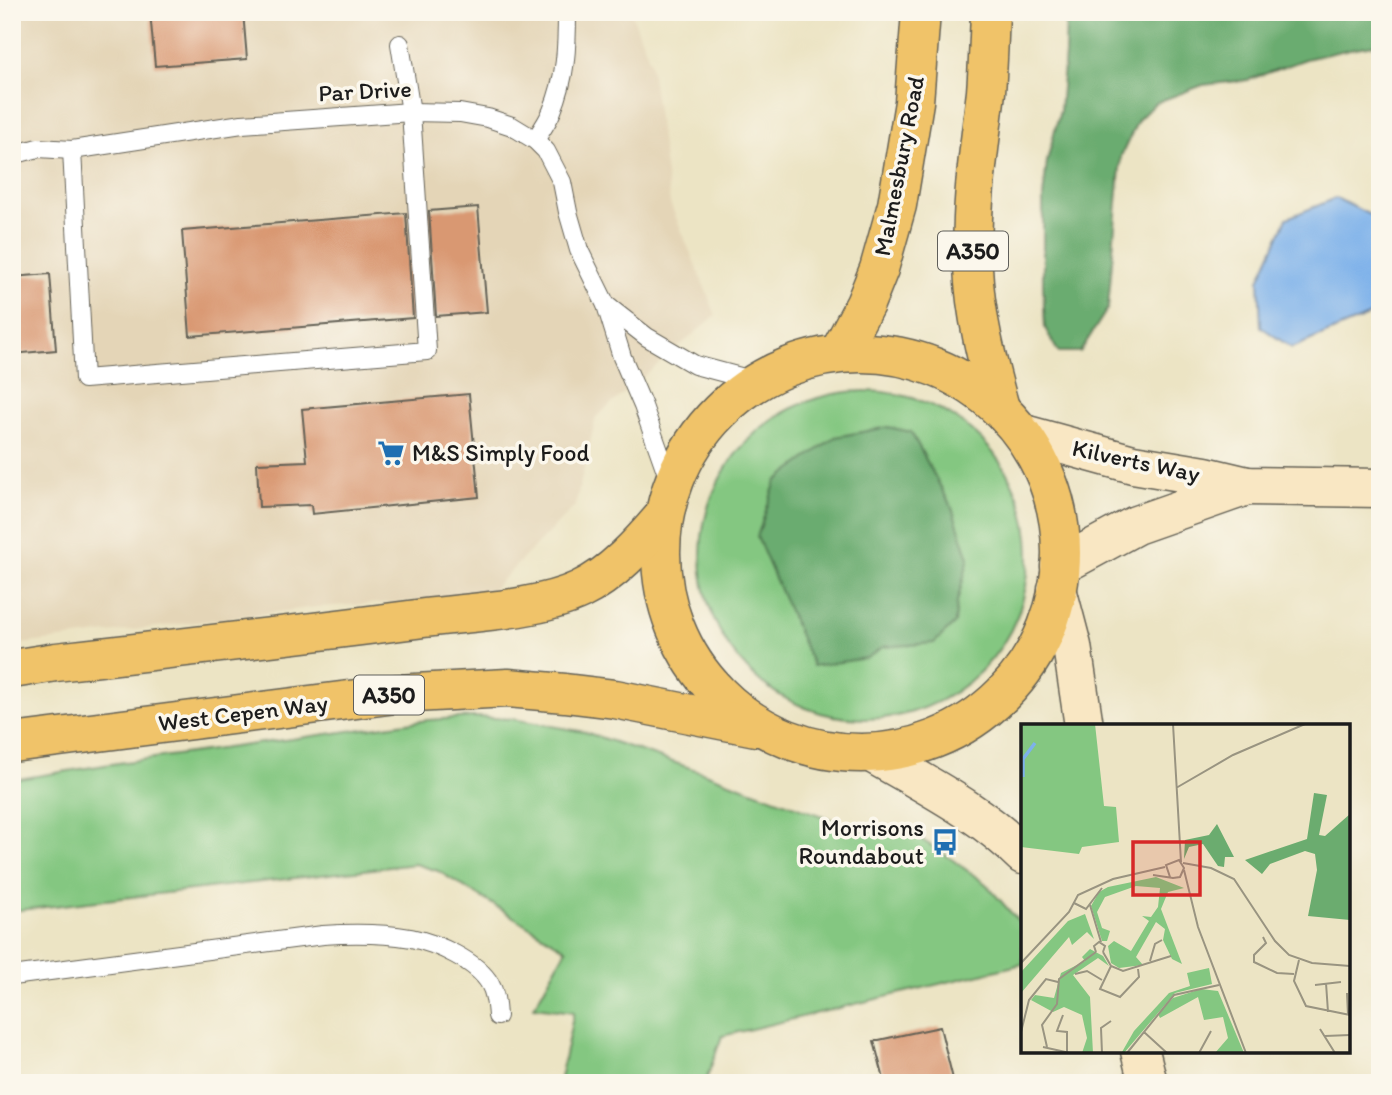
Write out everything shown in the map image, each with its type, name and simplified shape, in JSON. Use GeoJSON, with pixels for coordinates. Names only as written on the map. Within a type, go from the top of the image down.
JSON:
{"type":"FeatureCollection","features":[{"type":"Feature","properties":{"kind":"highway","name":"Malmesbury Road"},"geometry":{"type":"LineString","coordinates":[[839,353],[870,292],[897,205],[914,102],[921,12]]}},
{"type":"Feature","properties":{"kind":"highway","name":"A350"},"geometry":{"type":"LineString","coordinates":[[990,12],[987,78],[972,228],[973,267],[982,343],[1012,421]]}},
{"type":"Feature","properties":{"kind":"highway","name":"A350"},"geometry":{"type":"LineString","coordinates":[[12,669],[483,611],[557,599],[581,590],[639,545],[667,501],[697,437],[733,401],[759,382],[790,367],[839,353],[900,357],[953,373],[1012,421],[1038,456],[1052,488],[1060,539],[1058,578],[1051,615],[1028,662],[1012,682],[991,705],[961,727],[937,738],[875,755],[828,753],[792,742],[765,729],[711,686],[692,659],[676,630],[667,604],[661,545],[667,501]]}},
{"type":"Feature","properties":{"kind":"highway","name":"West Cepen Way"},"geometry":{"type":"LineString","coordinates":[[12,743],[396,694],[499,688],[615,699],[765,729]]}},
{"type":"Feature","properties":{"kind":"main road","name":"Kilverts Way"},"geometry":{"type":"LineString","coordinates":[[1012,421],[1103,457],[1247,486],[1380,488]]}},
{"type":"Feature","properties":{"kind":"main road","name":"Kilverts Way"},"geometry":{"type":"LineString","coordinates":[[1058,578],[1106,540],[1152,518],[1247,486]]}},
{"type":"Feature","properties":{"kind":"main road"},"geometry":{"type":"LineString","coordinates":[[1058,578],[1084,724]]}},
{"type":"Feature","properties":{"kind":"main road"},"geometry":{"type":"LineString","coordinates":[[875,755],[987,823],[1021,853]]}},
{"type":"Feature","properties":{"kind":"main road"},"geometry":{"type":"LineString","coordinates":[[1140,1053],[1148,1083]]}},
{"type":"Feature","properties":{"kind":"lane"},"geometry":{"type":"LineString","coordinates":[[536,140],[552,113],[564,78],[567,12]]}},
{"type":"Feature","properties":{"kind":"lane"},"geometry":{"type":"LineString","coordinates":[[72,150],[84,379],[427,351],[411,112],[400,44]]}},
{"type":"Feature","properties":{"kind":"lane","name":"Par Drive"},"geometry":{"type":"LineString","coordinates":[[12,155],[38,148],[72,150],[242,124],[411,112],[460,113],[512,126],[536,140],[546,152],[562,182],[579,250],[606,305],[622,357],[643,406],[667,501]]}},
{"type":"Feature","properties":{"kind":"lane","name":"Par Drive"},"geometry":{"type":"LineString","coordinates":[[606,305],[647,337],[695,365],[759,382]]}},
{"type":"Feature","properties":{"kind":"lane"},"geometry":{"type":"LineString","coordinates":[[12,976],[312,936],[346,933],[391,936],[412,938],[458,956],[473,965],[490,984],[497,1016]]}},
{"type":"Feature","properties":{"kind":"shaded area"},"geometry":{"type":"Polygon","coordinates":[[[12,12],[631,12],[650,61],[670,203],[716,315],[596,417],[575,506],[485,597],[317,607],[12,645],[12,12]]]}},
{"type":"Feature","properties":{"kind":"green space"},"geometry":{"type":"Polygon","coordinates":[[[1066,12],[1380,12],[1380,44],[1306,59],[1248,80],[1203,85],[1155,103],[1138,120],[1121,156],[1108,308],[1080,352],[1058,352],[1045,328],[1043,285],[1043,197],[1047,161],[1060,110],[1066,12]]]}},
{"type":"Feature","properties":{"kind":"green space"},"geometry":{"type":"Polygon","coordinates":[[[865,391],[897,394],[928,404],[956,419],[981,439],[1001,464],[1016,492],[1026,523],[1029,555],[1026,587],[1016,618],[1001,646],[981,671],[956,691],[928,706],[897,716],[865,719],[833,716],[802,706],[774,691],[749,671],[729,646],[714,618],[704,587],[701,555],[704,523],[714,492],[729,464],[749,439],[774,419],[802,404],[833,394],[865,391]]]}},
{"type":"Feature","properties":{"kind":"green space"},"geometry":{"type":"Polygon","coordinates":[[[888,427],[911,432],[952,508],[969,558],[957,602],[955,623],[934,643],[883,647],[867,658],[813,666],[757,537],[776,481],[835,437],[888,427]]]}},
{"type":"Feature","properties":{"kind":"green space"},"geometry":{"type":"Polygon","coordinates":[[[474,717],[513,719],[585,732],[847,825],[883,825],[912,834],[986,884],[1021,924],[1021,964],[722,1036],[705,1083],[559,1083],[574,1012],[534,1007],[566,949],[438,871],[415,864],[12,911],[12,780],[428,720],[474,717]]]}},
{"type":"Feature","properties":{"kind":"water"},"geometry":{"type":"Polygon","coordinates":[[[1336,198],[1380,220],[1380,311],[1292,348],[1261,327],[1259,280],[1287,218],[1336,198]]]}},
{"type":"Feature","properties":{"kind":"building"},"geometry":{"type":"Polygon","coordinates":[[[150,12],[243,12],[247,59],[155,66],[150,12]]]}},
{"type":"Feature","properties":{"kind":"building"},"geometry":{"type":"Polygon","coordinates":[[[478,207],[487,312],[436,316],[429,211],[478,207]]]}},
{"type":"Feature","properties":{"kind":"building"},"geometry":{"type":"Polygon","coordinates":[[[406,213],[413,318],[190,336],[182,231],[406,213]]]}},
{"type":"Feature","properties":{"kind":"building"},"geometry":{"type":"Polygon","coordinates":[[[50,274],[56,350],[12,354],[12,277],[50,274]]]}},
{"type":"Feature","properties":{"kind":"building","name":"M&S Simply Food"},"geometry":{"type":"Polygon","coordinates":[[[469,394],[479,497],[312,514],[311,505],[259,507],[257,463],[307,461],[302,409],[469,394]]]}},
{"type":"Feature","properties":{"kind":"building"},"geometry":{"type":"Polygon","coordinates":[[[940,1027],[954,1083],[885,1083],[874,1041],[940,1027]]]}},
{"type":"Feature","properties":{"kind":"place","name":"M&S Simply Food"},"geometry":{"type":"Point","coordinates":[391,453]}},
{"type":"Feature","properties":{"kind":"place","name":"Morrisons Roundabout"},"geometry":{"type":"Point","coordinates":[945,842]}}]}
